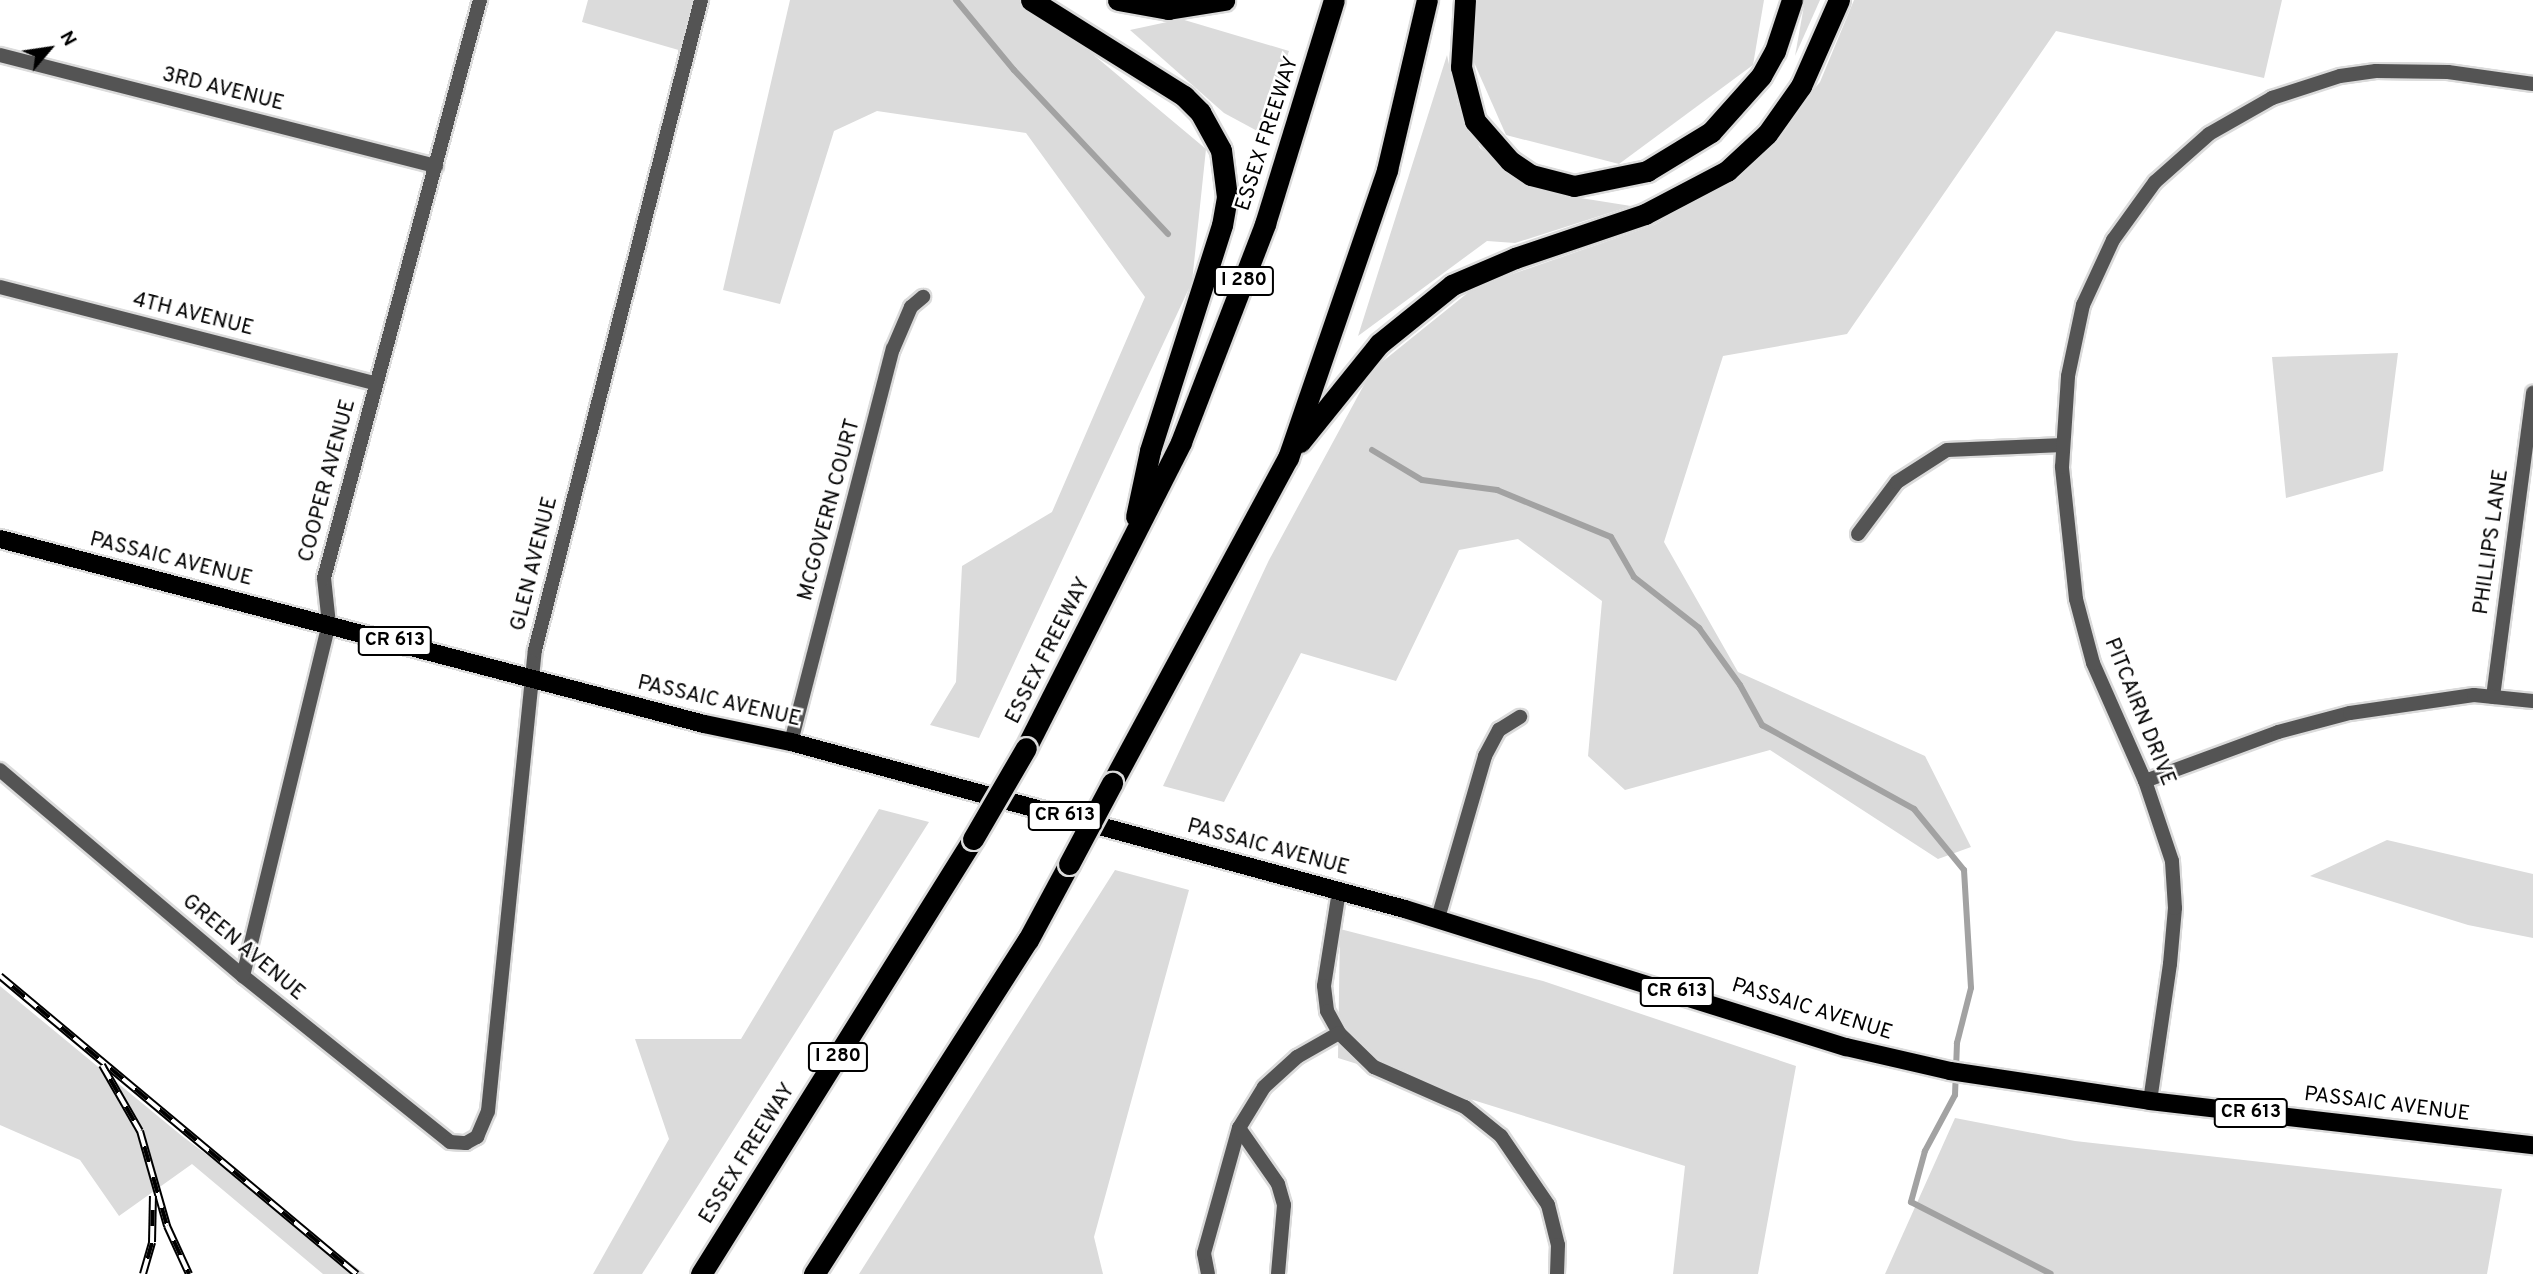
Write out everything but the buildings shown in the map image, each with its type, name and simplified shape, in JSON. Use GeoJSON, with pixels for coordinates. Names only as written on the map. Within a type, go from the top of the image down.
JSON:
{"type":"FeatureCollection","features":[{"type":"Feature","properties":{"kind":"highway"},"geometry":{"type":"LineString","coordinates":[[1031,0],[1184,96],[1212,131],[1226,175],[1222,225],[1150,451],[1128,551]]}},
{"type":"Feature","properties":{"kind":"highway"},"geometry":{"type":"LineString","coordinates":[[1118,0],[1167,9],[1224,0]]}},
{"type":"Feature","properties":{"kind":"highway","name":"ESSEX FREEWAY"},"geometry":{"type":"LineString","coordinates":[[701,1274],[973,839],[1026,748],[1128,551],[1181,442],[1230,319],[1265,224],[1334,0]]}},
{"type":"Feature","properties":{"kind":"highway"},"geometry":{"type":"LineString","coordinates":[[1288,458],[1387,170],[1427,0]]}},
{"type":"Feature","properties":{"kind":"highway"},"geometry":{"type":"LineString","coordinates":[[1465,0],[1461,67],[1475,121],[1510,161],[1531,175],[1574,186],[1647,171],[1711,132],[1760,76],[1775,51],[1792,0]]}},
{"type":"Feature","properties":{"kind":"highway"},"geometry":{"type":"LineString","coordinates":[[814,1274],[1028,940],[1288,458],[1352,372],[1428,301],[1481,271],[1676,201],[1747,155],[1801,86],[1839,0]]}},
{"type":"Feature","properties":{"kind":"main road","name":"PASSAIC AVENUE"},"geometry":{"type":"LineString","coordinates":[[0,539],[532,679],[791,742],[1438,918],[1846,1047],[1950,1071],[2150,1101],[2533,1145]]}},
{"type":"Feature","properties":{"kind":"street","name":"COOPER AVENUE"},"geometry":{"type":"LineString","coordinates":[[243,976],[329,624],[324,578],[480,0]]}},
{"type":"Feature","properties":{"kind":"street","name":"GLEN AVENUE"},"geometry":{"type":"LineString","coordinates":[[466,1143],[477,1137],[488,1111],[535,650],[701,0]]}},
{"type":"Feature","properties":{"kind":"street","name":"3RD AVENUE"},"geometry":{"type":"LineString","coordinates":[[0,55],[436,166]]}},
{"type":"Feature","properties":{"kind":"street","name":"PITCAIRN DRIVE"},"geometry":{"type":"LineString","coordinates":[[2150,1101],[2175,908],[2172,861],[2145,781],[2093,663],[2076,599],[2066,534],[2063,445],[2074,340],[2096,272],[2148,191],[2209,134],[2272,98],[2352,75],[2412,69],[2533,84]]}},
{"type":"Feature","properties":{"kind":"street","name":"4TH AVENUE"},"geometry":{"type":"LineString","coordinates":[[0,287],[375,383]]}},
{"type":"Feature","properties":{"kind":"street","name":"MCGOVERN COURT"},"geometry":{"type":"LineString","coordinates":[[791,742],[893,349],[911,307],[923,296]]}},
{"type":"Feature","properties":{"kind":"street","name":"PHILLIPS LANE"},"geometry":{"type":"LineString","coordinates":[[2493,697],[2533,393]]}},
{"type":"Feature","properties":{"kind":"street"},"geometry":{"type":"LineString","coordinates":[[1858,534],[1897,482],[1947,450],[2063,445]]}},
{"type":"Feature","properties":{"kind":"street"},"geometry":{"type":"LineString","coordinates":[[2145,781],[2278,732],[2350,713],[2419,700],[2493,697],[2533,701]]}},
{"type":"Feature","properties":{"kind":"street"},"geometry":{"type":"LineString","coordinates":[[1438,918],[1485,756],[1499,730],[1520,717]]}},
{"type":"Feature","properties":{"kind":"street","name":"GREEN AVENUE"},"geometry":{"type":"LineString","coordinates":[[0,770],[243,976],[450,1142],[466,1143]]}},
{"type":"Feature","properties":{"kind":"street"},"geometry":{"type":"LineString","coordinates":[[1339,891],[1324,986],[1327,1012],[1339,1033],[1374,1067],[1465,1107],[1501,1136],[1548,1205],[1558,1245],[1557,1274]]}},
{"type":"Feature","properties":{"kind":"street"},"geometry":{"type":"LineString","coordinates":[[1209,1274],[1205,1253],[1239,1128],[1264,1087],[1297,1057],[1339,1033]]}},
{"type":"Feature","properties":{"kind":"street"},"geometry":{"type":"LineString","coordinates":[[1239,1128],[1278,1184],[1284,1205],[1278,1274]]}},
{"type":"Feature","properties":{"kind":"shaded area"},"geometry":{"type":"Polygon","coordinates":[[[588,0],[696,0],[682,51],[582,22],[588,0]]]}},
{"type":"Feature","properties":{"kind":"shaded area"},"geometry":{"type":"Polygon","coordinates":[[[790,0],[1028,0],[1206,149],[1192,282],[979,738],[930,725],[956,682],[962,566],[1052,512],[1145,297],[1026,133],[877,111],[834,131],[780,304],[723,290],[790,0]]]}},
{"type":"Feature","properties":{"kind":"shaded area"},"geometry":{"type":"Polygon","coordinates":[[[1476,0],[1764,0],[1753,65],[1619,164],[1506,135],[1469,51],[1476,0]]]}},
{"type":"Feature","properties":{"kind":"shaded area"},"geometry":{"type":"Polygon","coordinates":[[[1805,0],[1820,0],[1795,56],[1805,0]]]}},
{"type":"Feature","properties":{"kind":"shaded area"},"geometry":{"type":"Polygon","coordinates":[[[1854,0],[2282,0],[2264,78],[2056,31],[1847,334],[1723,356],[1664,542],[1738,672],[1925,756],[1971,847],[1938,859],[1770,750],[1625,790],[1588,756],[1602,601],[1518,539],[1459,550],[1396,681],[1301,653],[1224,802],[1163,786],[1269,560],[1372,370],[1475,287],[1654,225],[1742,175],[1820,82],[1854,0]]]}},
{"type":"Feature","properties":{"kind":"shaded area"},"geometry":{"type":"Polygon","coordinates":[[[1181,19],[1289,51],[1261,133],[1224,113],[1130,30],[1181,19]]]}},
{"type":"Feature","properties":{"kind":"shaded area"},"geometry":{"type":"Polygon","coordinates":[[[1447,55],[1458,106],[1480,148],[1518,179],[1568,196],[1631,206],[1515,243],[1487,241],[1358,336],[1447,55]]]}},
{"type":"Feature","properties":{"kind":"shaded area"},"geometry":{"type":"Polygon","coordinates":[[[2398,353],[2383,471],[2286,498],[2272,357],[2398,353]]]}},
{"type":"Feature","properties":{"kind":"shaded area"},"geometry":{"type":"Polygon","coordinates":[[[879,809],[929,822],[642,1274],[593,1274],[669,1139],[635,1039],[741,1039],[879,809]]]}},
{"type":"Feature","properties":{"kind":"shaded area"},"geometry":{"type":"Polygon","coordinates":[[[2387,840],[2533,874],[2533,938],[2468,925],[2310,876],[2387,840]]]}},
{"type":"Feature","properties":{"kind":"shaded area"},"geometry":{"type":"Polygon","coordinates":[[[1115,870],[1189,890],[1094,1237],[1103,1274],[859,1274],[1115,870]]]}},
{"type":"Feature","properties":{"kind":"shaded area"},"geometry":{"type":"Polygon","coordinates":[[[1340,929],[1543,981],[1796,1066],[1758,1274],[1673,1274],[1685,1166],[1338,1058],[1340,929]]]}},
{"type":"Feature","properties":{"kind":"shaded area"},"geometry":{"type":"Polygon","coordinates":[[[0,986],[182,1136],[365,1274],[323,1274],[192,1164],[119,1216],[80,1160],[0,1125],[0,986]]]}},
{"type":"Feature","properties":{"kind":"shaded area"},"geometry":{"type":"Polygon","coordinates":[[[1955,1118],[2075,1141],[2502,1189],[2487,1274],[1885,1274],[1955,1118]]]}},
{"type":"Feature","properties":{"kind":"waterway"},"geometry":{"type":"LineString","coordinates":[[956,0],[1014,70],[1168,234]]}},
{"type":"Feature","properties":{"kind":"waterway"},"geometry":{"type":"LineString","coordinates":[[1372,450],[1422,480],[1497,490],[1611,537],[1634,577],[1699,628],[1740,685],[1762,725],[1914,809],[1964,870],[1971,988],[1957,1043],[1955,1095],[1925,1151],[1911,1202],[2051,1274]]}},
{"type":"Feature","properties":{"kind":"railway"},"geometry":{"type":"LineString","coordinates":[[0,976],[357,1274]]}},
{"type":"Feature","properties":{"kind":"railway"},"geometry":{"type":"LineString","coordinates":[[102,1065],[140,1131],[167,1226],[189,1274]]}},
{"type":"Feature","properties":{"kind":"railway"},"geometry":{"type":"LineString","coordinates":[[143,1274],[152,1242],[153,1196]]}}]}
